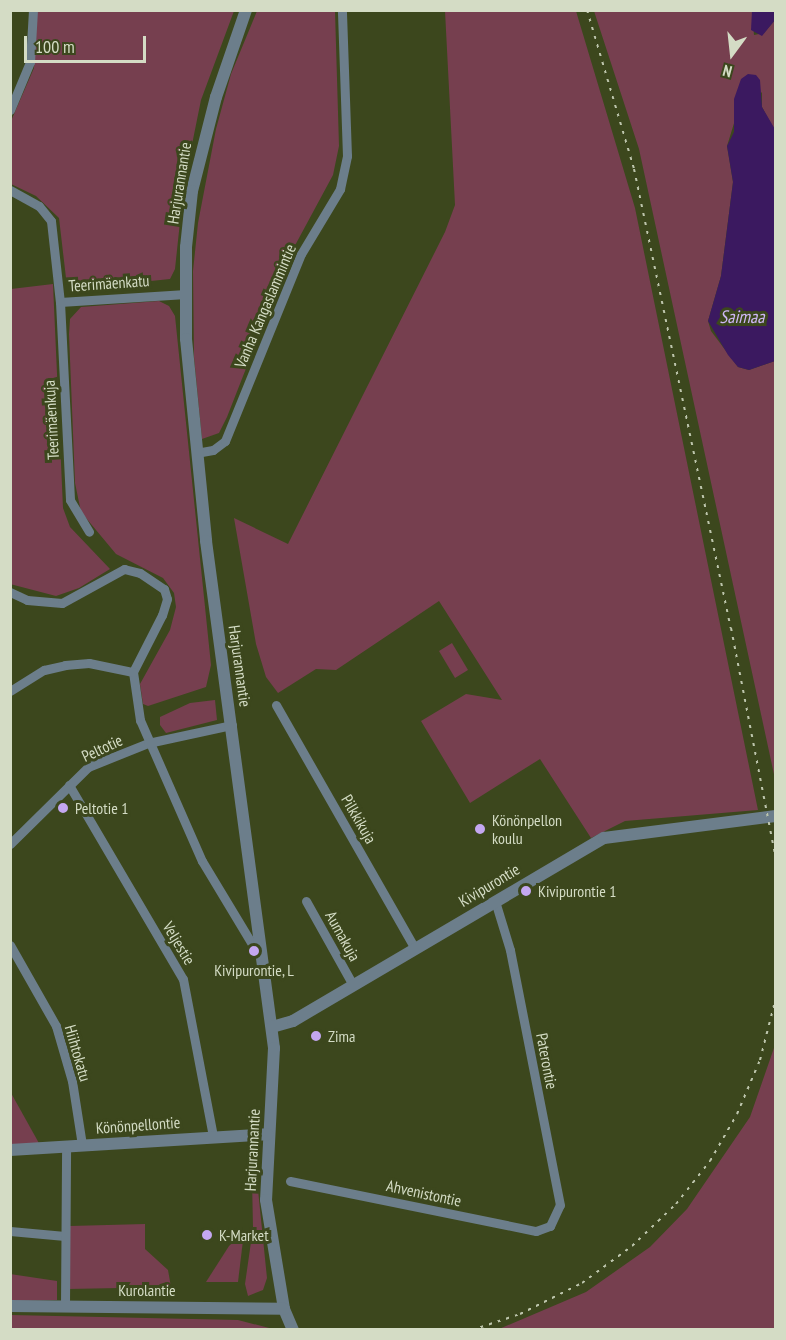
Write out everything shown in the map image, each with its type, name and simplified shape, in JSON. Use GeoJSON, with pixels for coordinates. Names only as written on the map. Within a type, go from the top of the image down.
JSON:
{"type":"FeatureCollection","features":[{"type":"Feature","properties":{"kind":"street"},"geometry":{"type":"LineString","coordinates":[[10,110],[30,62],[33,10]]}},
{"type":"Feature","properties":{"kind":"street","name":"Harjurannantie"},"geometry":{"type":"LineString","coordinates":[[246,10],[200,150],[192,191],[186,294],[196,453],[272,1027],[274,1072],[268,1134],[266,1200],[284,1309],[293,1329]]}},
{"type":"Feature","properties":{"kind":"street","name":"Vanha Kangaslammintie"},"geometry":{"type":"LineString","coordinates":[[196,453],[213,450],[225,441],[301,254],[339,189],[347,156],[342,10]]}},
{"type":"Feature","properties":{"kind":"street","name":"Teerimäenkatu"},"geometry":{"type":"LineString","coordinates":[[10,190],[39,206],[51,221],[60,302],[186,294]]}},
{"type":"Feature","properties":{"kind":"street","name":"Teerimäenkuja"},"geometry":{"type":"LineString","coordinates":[[60,302],[70,500],[89,532]]}},
{"type":"Feature","properties":{"kind":"street"},"geometry":{"type":"LineString","coordinates":[[10,592],[42,603],[62,603],[124,569],[154,580],[164,589],[167,599],[134,672],[136,704],[148,743],[202,861],[252,944],[260,945]]}},
{"type":"Feature","properties":{"kind":"street"},"geometry":{"type":"LineString","coordinates":[[10,691],[44,670],[65,664],[89,663],[134,672]]}},
{"type":"Feature","properties":{"kind":"street","name":"Pilkkikuja"},"geometry":{"type":"LineString","coordinates":[[276,705],[415,949]]}},
{"type":"Feature","properties":{"kind":"street","name":"Peltotie"},"geometry":{"type":"LineString","coordinates":[[10,844],[88,767],[148,743],[231,725]]}},
{"type":"Feature","properties":{"kind":"street","name":"Veljestie"},"geometry":{"type":"LineString","coordinates":[[69,785],[183,979],[213,1136]]}},
{"type":"Feature","properties":{"kind":"street","name":"Kivipurontie"},"geometry":{"type":"LineString","coordinates":[[272,1027],[294,1021],[604,838],[619,833],[776,816]]}},
{"type":"Feature","properties":{"kind":"street","name":"Aumakuja"},"geometry":{"type":"LineString","coordinates":[[306,901],[353,985]]}},
{"type":"Feature","properties":{"kind":"street","name":"Paterontie"},"geometry":{"type":"LineString","coordinates":[[495,901],[510,950],[560,1205],[550,1226]]}},
{"type":"Feature","properties":{"kind":"street","name":"Hiihtokatu"},"geometry":{"type":"LineString","coordinates":[[10,945],[56,1026],[72,1081],[82,1145]]}},
{"type":"Feature","properties":{"kind":"street","name":"Könönpellontie"},"geometry":{"type":"LineString","coordinates":[[10,1150],[268,1134]]}},
{"type":"Feature","properties":{"kind":"street"},"geometry":{"type":"LineString","coordinates":[[65,1306],[66,1147]]}},
{"type":"Feature","properties":{"kind":"street","name":"Ahvenistontie"},"geometry":{"type":"LineString","coordinates":[[290,1181],[536,1231],[550,1226]]}},
{"type":"Feature","properties":{"kind":"street"},"geometry":{"type":"LineString","coordinates":[[10,1231],[65,1236]]}},
{"type":"Feature","properties":{"kind":"street","name":"Kurolantie"},"geometry":{"type":"LineString","coordinates":[[10,1306],[284,1309]]}},
{"type":"Feature","properties":{"kind":"shaded area"},"geometry":{"type":"Polygon","coordinates":[[[37,11],[234,11],[201,100],[184,184],[175,269],[170,279],[75,289],[66,278],[59,218],[36,196],[11,184],[11,121],[34,68],[37,11]]]}},
{"type":"Feature","properties":{"kind":"shaded area"},"geometry":{"type":"Polygon","coordinates":[[[257,11],[335,11],[339,146],[333,175],[292,251],[227,417],[219,433],[202,439],[194,357],[193,271],[198,223],[216,129],[231,74],[257,11]]]}},
{"type":"Feature","properties":{"kind":"shaded area"},"geometry":{"type":"Polygon","coordinates":[[[445,11],[576,11],[635,208],[758,810],[625,821],[591,838],[540,759],[470,803],[421,721],[466,694],[502,700],[439,601],[336,670],[316,669],[278,693],[266,677],[256,644],[234,518],[288,544],[445,232],[455,205],[445,11]]]}},
{"type":"Feature","properties":{"kind":"shaded area"},"geometry":{"type":"Polygon","coordinates":[[[594,11],[752,11],[754,35],[764,33],[775,20],[775,131],[762,107],[762,92],[735,120],[727,146],[733,182],[721,276],[708,321],[711,331],[738,367],[749,370],[775,361],[775,779],[639,149],[594,11]]]}},
{"type":"Feature","properties":{"kind":"shaded area"},"geometry":{"type":"Polygon","coordinates":[[[53,284],[63,508],[70,527],[110,569],[79,588],[56,596],[10,584],[11,289],[53,284]]]}},
{"type":"Feature","properties":{"kind":"shaded area"},"geometry":{"type":"Polygon","coordinates":[[[159,301],[169,306],[175,316],[211,665],[206,687],[148,706],[143,704],[140,684],[170,630],[176,607],[174,593],[163,578],[116,554],[81,512],[75,483],[69,334],[70,319],[81,307],[159,301]]]}},
{"type":"Feature","properties":{"kind":"shaded area"},"geometry":{"type":"Polygon","coordinates":[[[452,643],[468,670],[455,678],[439,651],[452,643]]]}},
{"type":"Feature","properties":{"kind":"shaded area"},"geometry":{"type":"Polygon","coordinates":[[[215,700],[217,720],[166,733],[160,725],[160,717],[190,703],[215,700]]]}},
{"type":"Feature","properties":{"kind":"shaded area"},"geometry":{"type":"Polygon","coordinates":[[[775,1045],[775,1329],[499,1329],[586,1292],[650,1247],[687,1209],[750,1117],[775,1045]]]}},
{"type":"Feature","properties":{"kind":"shaded area"},"geometry":{"type":"Polygon","coordinates":[[[11,1093],[40,1145],[11,1146],[11,1093]]]}},
{"type":"Feature","properties":{"kind":"shaded area"},"geometry":{"type":"Polygon","coordinates":[[[252,1180],[257,1180],[267,1278],[263,1290],[248,1296],[245,1284],[253,1228],[252,1180]]]}},
{"type":"Feature","properties":{"kind":"shaded area"},"geometry":{"type":"Polygon","coordinates":[[[145,1224],[145,1249],[168,1270],[171,1287],[68,1289],[70,1226],[145,1224]]]}},
{"type":"Feature","properties":{"kind":"shaded area"},"geometry":{"type":"Polygon","coordinates":[[[244,1232],[238,1282],[206,1282],[229,1246],[244,1232]]]}},
{"type":"Feature","properties":{"kind":"shaded area"},"geometry":{"type":"Polygon","coordinates":[[[10,1274],[57,1281],[57,1300],[11,1301],[10,1274]]]}},
{"type":"Feature","properties":{"kind":"shaded area"},"geometry":{"type":"Polygon","coordinates":[[[11,1315],[238,1320],[273,1329],[11,1329],[11,1315]]]}},
{"type":"Feature","properties":{"kind":"water"},"geometry":{"type":"Polygon","coordinates":[[[752,11],[775,11],[775,20],[762,36],[751,30],[752,11]]]}},
{"type":"Feature","properties":{"kind":"water","name":"Saimaa"},"geometry":{"type":"Polygon","coordinates":[[[748,74],[756,75],[760,80],[762,107],[776,131],[775,361],[749,370],[738,367],[728,355],[708,321],[721,276],[733,182],[727,146],[734,132],[734,99],[741,79],[748,74]]]}},
{"type":"Feature","properties":{"kind":"railway"},"geometry":{"type":"LineString","coordinates":[[587,10],[634,169],[731,628],[776,859]]}},
{"type":"Feature","properties":{"kind":"railway"},"geometry":{"type":"LineString","coordinates":[[472,1330],[520,1314],[582,1283],[632,1246],[676,1204],[710,1161],[737,1114],[760,1060],[776,997]]}},
{"type":"Feature","properties":{"kind":"place","name":"Peltotie 1"},"geometry":{"type":"Point","coordinates":[63,808]}},
{"type":"Feature","properties":{"kind":"place","name":"Könönpellon koulu"},"geometry":{"type":"Point","coordinates":[480,829]}},
{"type":"Feature","properties":{"kind":"place","name":"Kivipurontie 1"},"geometry":{"type":"Point","coordinates":[526,891]}},
{"type":"Feature","properties":{"kind":"place","name":"Kivipurontie, L"},"geometry":{"type":"Point","coordinates":[254,951]}},
{"type":"Feature","properties":{"kind":"place","name":"Zima"},"geometry":{"type":"Point","coordinates":[316,1036]}},
{"type":"Feature","properties":{"kind":"place","name":"K-Market"},"geometry":{"type":"Point","coordinates":[207,1235]}}]}
